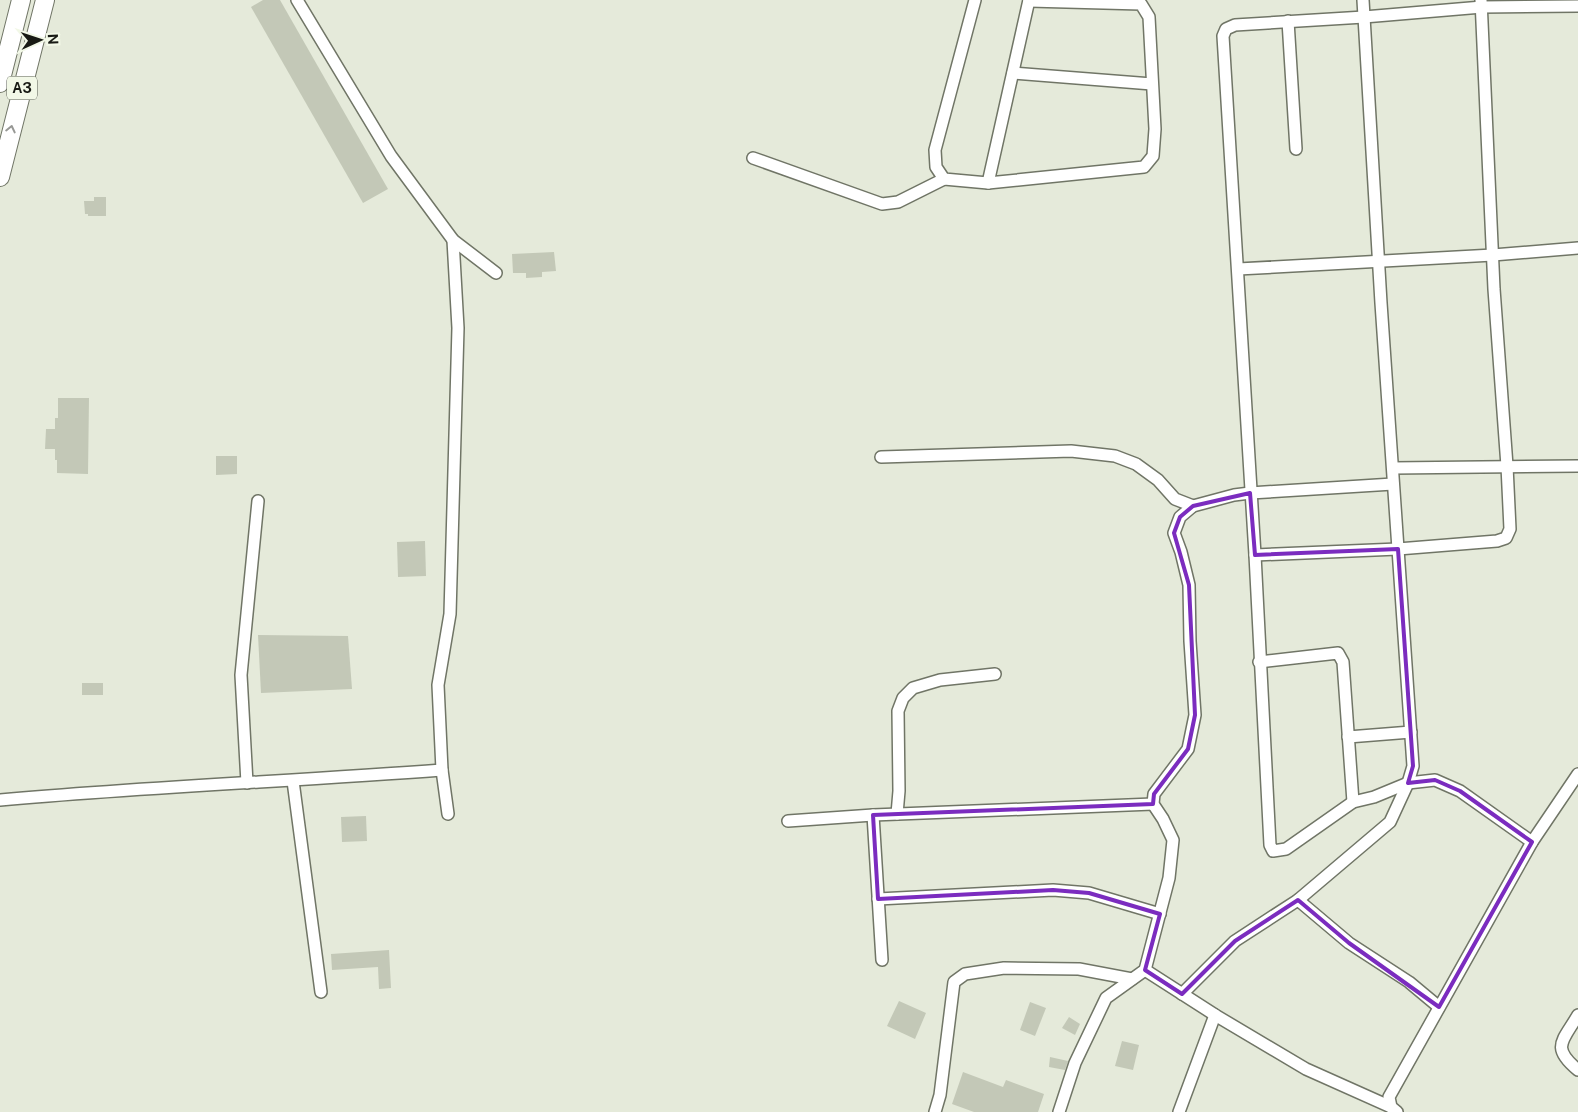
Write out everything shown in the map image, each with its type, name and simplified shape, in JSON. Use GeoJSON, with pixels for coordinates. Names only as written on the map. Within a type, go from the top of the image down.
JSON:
{"type":"FeatureCollection","features":[{"type":"Feature","properties":{"kind":"main road","name":"A3"},"geometry":{"type":"LineString","coordinates":[[0,83],[21,0]]}},
{"type":"Feature","properties":{"kind":"main road","name":"A3"},"geometry":{"type":"LineString","coordinates":[[0,176],[45,0]]}},
{"type":"Feature","properties":{"kind":"street"},"geometry":{"type":"LineString","coordinates":[[297,0],[392,156],[454,240],[496,273]]}},
{"type":"Feature","properties":{"kind":"street"},"geometry":{"type":"LineString","coordinates":[[944,179],[936,167],[935,150],[975,0]]}},
{"type":"Feature","properties":{"kind":"street"},"geometry":{"type":"LineString","coordinates":[[753,158],[882,204],[898,202],[944,179],[988,183],[1144,167],[1153,156],[1156,129],[1149,17],[1140,4],[1029,0],[988,183]]}},
{"type":"Feature","properties":{"kind":"street"},"geometry":{"type":"LineString","coordinates":[[1182,994],[1235,941],[1298,900],[1390,822],[1408,783],[1413,766],[1378,261],[1363,0]]}},
{"type":"Feature","properties":{"kind":"street"},"geometry":{"type":"LineString","coordinates":[[1255,556],[1497,542],[1506,538],[1510,530],[1493,255],[1482,3]]}},
{"type":"Feature","properties":{"kind":"street"},"geometry":{"type":"LineString","coordinates":[[1532,842],[1460,791],[1435,780],[1408,783],[1374,797],[1353,802],[1286,849],[1273,852],[1270,845],[1224,36],[1226,29],[1235,25],[1364,17],[1482,3],[1578,6]]}},
{"type":"Feature","properties":{"kind":"street"},"geometry":{"type":"LineString","coordinates":[[1288,21],[1296,149]]}},
{"type":"Feature","properties":{"kind":"street"},"geometry":{"type":"LineString","coordinates":[[1013,73],[1152,84]]}},
{"type":"Feature","properties":{"kind":"street"},"geometry":{"type":"LineString","coordinates":[[448,814],[442,770],[438,685],[450,614],[458,328],[454,240]]}},
{"type":"Feature","properties":{"kind":"street"},"geometry":{"type":"LineString","coordinates":[[1238,269],[1493,255],[1578,248]]}},
{"type":"Feature","properties":{"kind":"street"},"geometry":{"type":"LineString","coordinates":[[881,457],[1071,451],[1116,456],[1136,464],[1158,480],[1175,499],[1193,506]]}},
{"type":"Feature","properties":{"kind":"street"},"geometry":{"type":"LineString","coordinates":[[1392,468],[1578,466]]}},
{"type":"Feature","properties":{"kind":"street"},"geometry":{"type":"LineString","coordinates":[[1059,1112],[1075,1063],[1106,998],[1145,970],[1169,878],[1173,840],[1153,804],[1154,794],[1188,749],[1195,714],[1190,641],[1189,586],[1181,552],[1174,533],[1180,517],[1193,506],[1250,493],[1393,484]]}},
{"type":"Feature","properties":{"kind":"street"},"geometry":{"type":"LineString","coordinates":[[247,783],[241,675],[258,501]]}},
{"type":"Feature","properties":{"kind":"street"},"geometry":{"type":"LineString","coordinates":[[1259,662],[1338,653],[1343,662],[1353,802]]}},
{"type":"Feature","properties":{"kind":"street"},"geometry":{"type":"LineString","coordinates":[[898,814],[898,711],[903,698],[913,688],[940,680],[995,674]]}},
{"type":"Feature","properties":{"kind":"street"},"geometry":{"type":"LineString","coordinates":[[1348,737],[1411,732]]}},
{"type":"Feature","properties":{"kind":"street"},"geometry":{"type":"LineString","coordinates":[[0,800],[95,792],[293,781],[442,770]]}},
{"type":"Feature","properties":{"kind":"street"},"geometry":{"type":"LineString","coordinates":[[1394,1109],[1389,1097],[1532,842],[1578,774]]}},
{"type":"Feature","properties":{"kind":"street"},"geometry":{"type":"LineString","coordinates":[[293,781],[322,992]]}},
{"type":"Feature","properties":{"kind":"street"},"geometry":{"type":"LineString","coordinates":[[788,821],[873,815],[1153,804]]}},
{"type":"Feature","properties":{"kind":"street"},"geometry":{"type":"LineString","coordinates":[[873,815],[882,960]]}},
{"type":"Feature","properties":{"kind":"street"},"geometry":{"type":"LineString","coordinates":[[878,899],[1053,890],[1089,893],[1160,914]]}},
{"type":"Feature","properties":{"kind":"street"},"geometry":{"type":"LineString","coordinates":[[1298,900],[1349,943],[1409,982],[1439,1007]]}},
{"type":"Feature","properties":{"kind":"street"},"geometry":{"type":"LineString","coordinates":[[935,1112],[940,1095],[954,982],[965,974],[1004,968],[1079,969],[1132,979]]}},
{"type":"Feature","properties":{"kind":"street"},"geometry":{"type":"LineString","coordinates":[[1145,970],[1215,1015],[1306,1069],[1394,1109]]}},
{"type":"Feature","properties":{"kind":"street"},"geometry":{"type":"LineString","coordinates":[[1180,1112],[1215,1015]]}},
{"type":"Feature","properties":{"kind":"street"},"geometry":{"type":"LineString","coordinates":[[1578,1015],[1561,1045],[1561,1053],[1578,1070]]}},
{"type":"Feature","properties":{"kind":"highlighted area"},"geometry":{"type":"Polygon","coordinates":[[[1250,493],[1255,555],[1398,549],[1413,766],[1408,783],[1435,780],[1460,791],[1532,842],[1439,1007],[1349,943],[1298,900],[1235,941],[1182,994],[1145,970],[1160,914],[1089,893],[1053,890],[878,899],[873,815],[1153,804],[1154,794],[1188,749],[1195,715],[1189,585],[1174,533],[1180,517],[1193,506],[1250,493]]]}},
{"type":"Feature","properties":{"kind":"building"},"geometry":{"type":"Polygon","coordinates":[[[263,0],[280,0],[388,189],[363,203],[251,7],[263,0]]]}},
{"type":"Feature","properties":{"kind":"building"},"geometry":{"type":"Polygon","coordinates":[[[94,197],[106,197],[106,216],[88,216],[88,214],[85,214],[84,201],[94,201],[94,197]]]}},
{"type":"Feature","properties":{"kind":"building"},"geometry":{"type":"Polygon","coordinates":[[[554,252],[556,271],[542,272],[542,277],[526,278],[526,273],[513,273],[512,254],[554,252]]]}},
{"type":"Feature","properties":{"kind":"building"},"geometry":{"type":"Polygon","coordinates":[[[58,398],[89,398],[88,474],[57,473],[55,449],[45,449],[46,429],[55,429],[55,418],[58,418],[58,398]]]}},
{"type":"Feature","properties":{"kind":"building"},"geometry":{"type":"Polygon","coordinates":[[[216,456],[237,456],[237,474],[216,475],[216,456]]]}},
{"type":"Feature","properties":{"kind":"building"},"geometry":{"type":"Polygon","coordinates":[[[425,541],[426,576],[398,577],[397,542],[425,541]]]}},
{"type":"Feature","properties":{"kind":"building"},"geometry":{"type":"Polygon","coordinates":[[[258,635],[348,636],[352,689],[261,693],[258,635]]]}},
{"type":"Feature","properties":{"kind":"building"},"geometry":{"type":"Polygon","coordinates":[[[82,683],[103,683],[103,695],[82,695],[82,683]]]}},
{"type":"Feature","properties":{"kind":"building"},"geometry":{"type":"Polygon","coordinates":[[[366,816],[367,841],[342,842],[341,817],[366,816]]]}},
{"type":"Feature","properties":{"kind":"building"},"geometry":{"type":"Polygon","coordinates":[[[389,950],[391,988],[379,989],[378,967],[332,970],[331,954],[389,950]]]}},
{"type":"Feature","properties":{"kind":"building"},"geometry":{"type":"Polygon","coordinates":[[[899,1001],[926,1013],[915,1039],[887,1026],[899,1001]]]}},
{"type":"Feature","properties":{"kind":"building"},"geometry":{"type":"Polygon","coordinates":[[[1030,1002],[1046,1008],[1035,1036],[1020,1030],[1030,1002]]]}},
{"type":"Feature","properties":{"kind":"building"},"geometry":{"type":"Polygon","coordinates":[[[1069,1017],[1080,1024],[1075,1035],[1062,1028],[1069,1017]]]}},
{"type":"Feature","properties":{"kind":"building"},"geometry":{"type":"Polygon","coordinates":[[[1122,1041],[1139,1045],[1133,1070],[1115,1066],[1122,1041]]]}},
{"type":"Feature","properties":{"kind":"building"},"geometry":{"type":"Polygon","coordinates":[[[1050,1057],[1068,1061],[1065,1070],[1049,1067],[1050,1057]]]}},
{"type":"Feature","properties":{"kind":"building"},"geometry":{"type":"Polygon","coordinates":[[[963,1072],[1003,1087],[1006,1080],[1044,1094],[1038,1112],[974,1112],[952,1104],[963,1072]]]}}]}
